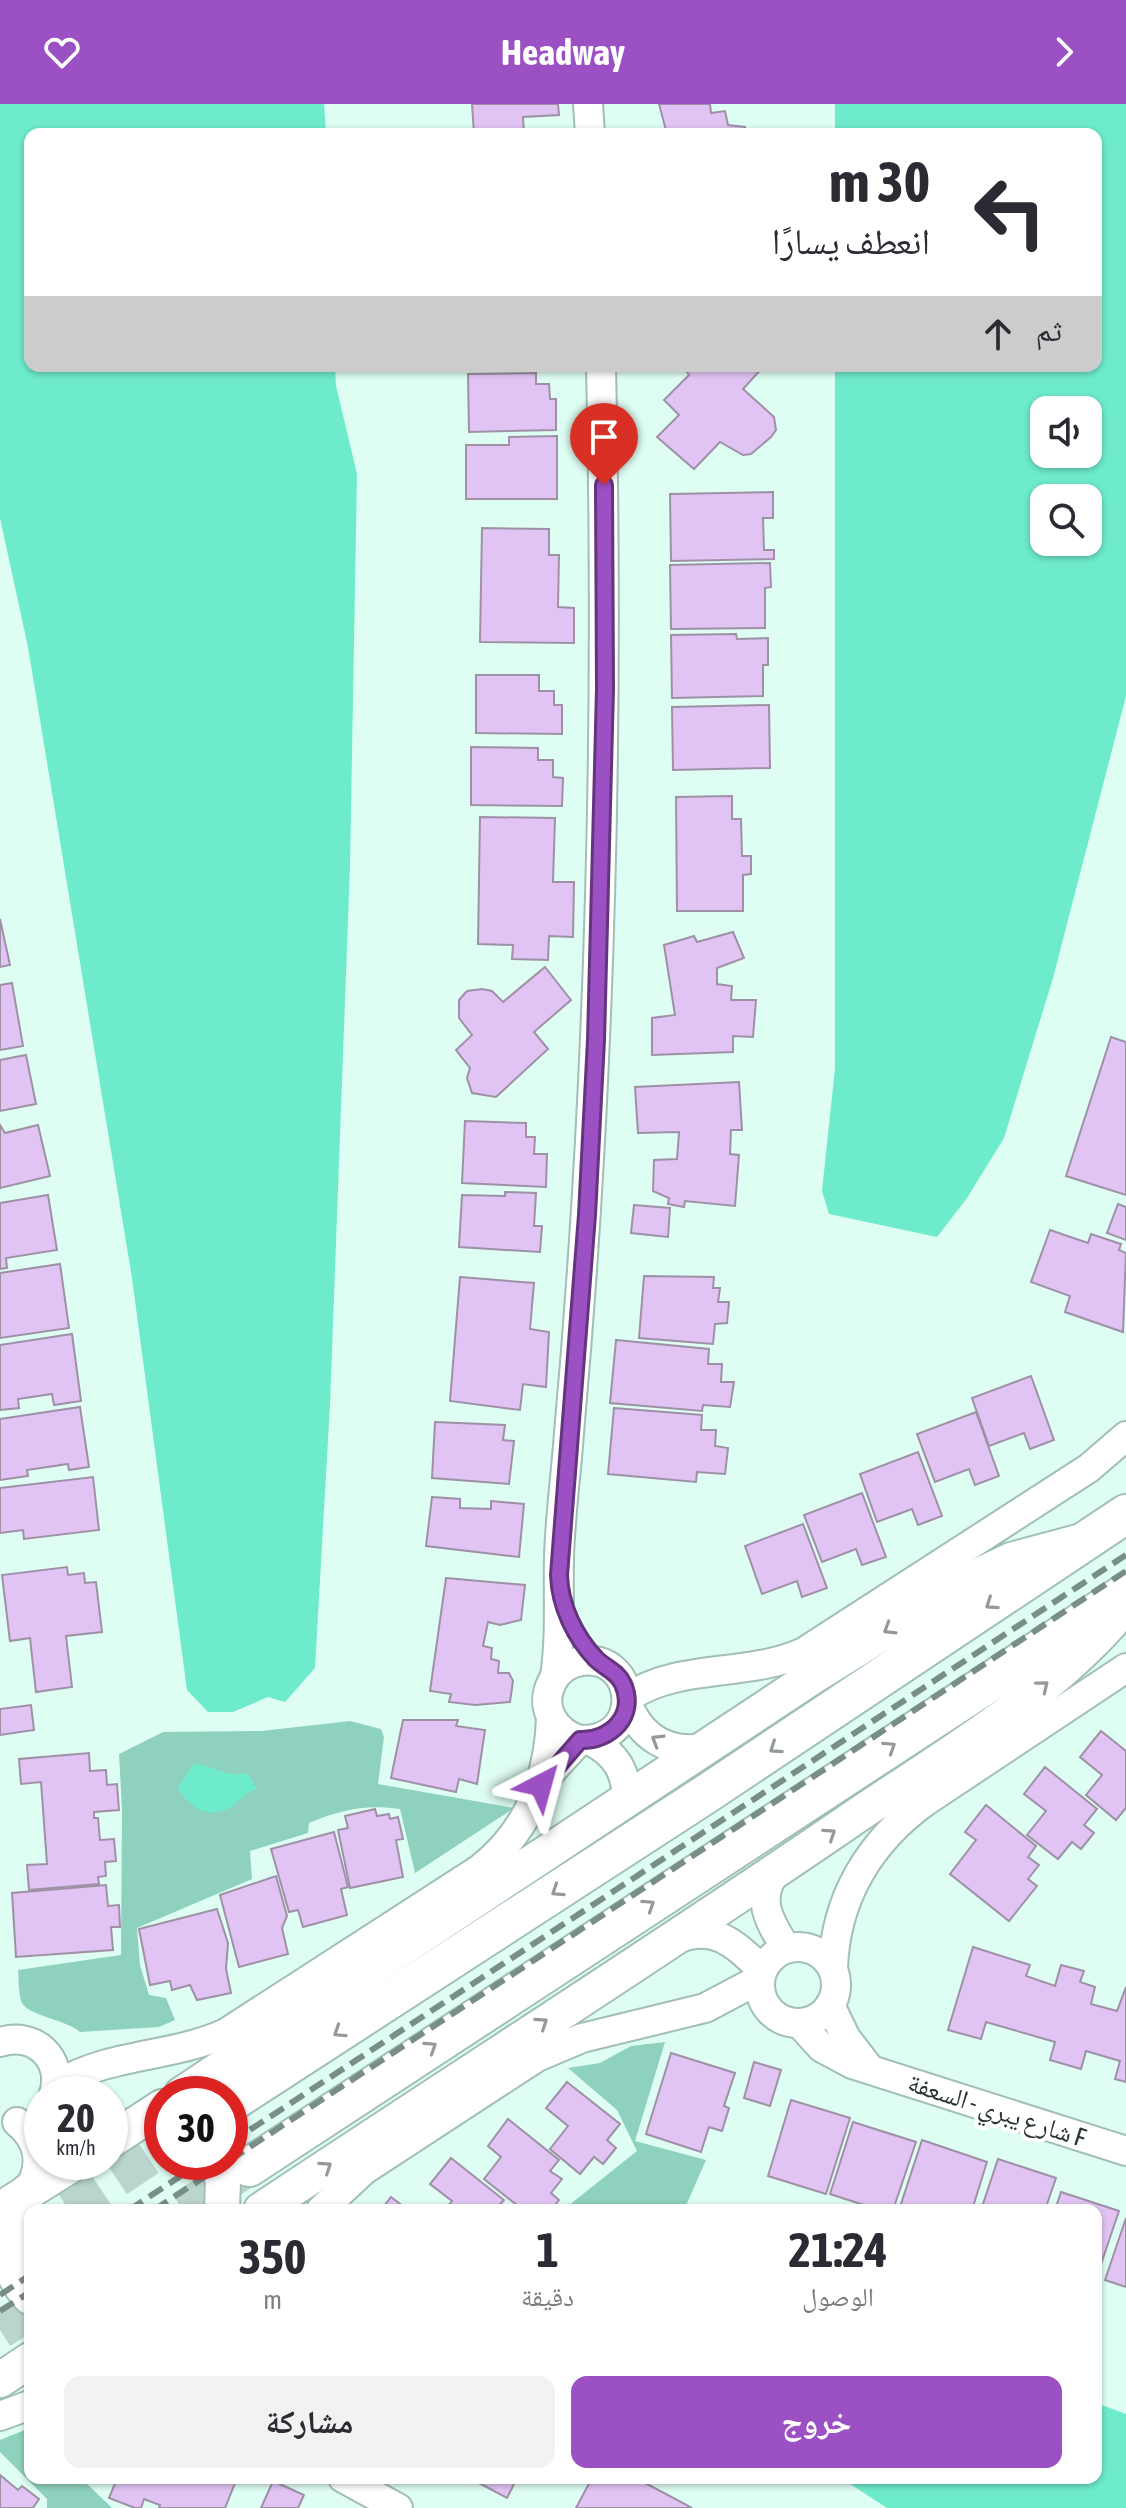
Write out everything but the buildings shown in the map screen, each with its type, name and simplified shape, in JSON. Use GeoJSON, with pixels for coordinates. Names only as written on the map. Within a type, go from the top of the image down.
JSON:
{"type":"FeatureCollection","features":[{"type":"Feature","properties":{"kind":"main road"},"geometry":{"type":"LineString","coordinates":[[248,2091],[703,1796],[1126,1514]]}},
{"type":"Feature","properties":{"kind":"main road"},"geometry":{"type":"LineString","coordinates":[[248,2154],[1126,1593]]}},
{"type":"Feature","properties":{"kind":"street"},"geometry":{"type":"LineString","coordinates":[[588,104],[590,128]]}},
{"type":"Feature","properties":{"kind":"street"},"geometry":{"type":"LineString","coordinates":[[75,2076],[111,2062],[186,2049],[226,2033],[488,1863],[521,1826],[541,1785],[549,1752],[551,1718],[547,1697],[555,1676],[561,1633],[560,1540],[587,1215],[603,865],[605,657],[601,372]]}},
{"type":"Feature","properties":{"kind":"street"},"geometry":{"type":"LineString","coordinates":[[541,1785],[586,1740],[602,1738],[620,1724],[627,1700],[652,1683],[680,1675],[757,1667],[804,1652],[1089,1468],[1126,1436]]}},
{"type":"Feature","properties":{"kind":"street"},"geometry":{"type":"LineString","coordinates":[[209,2076],[705,1748],[965,1582],[1011,1560],[1086,1541]]}},
{"type":"Feature","properties":{"kind":"street"},"geometry":{"type":"LineString","coordinates":[[559,1589],[574,1628],[602,1664],[621,1679],[639,1727],[650,1738],[676,1749],[705,1748]]}},
{"type":"Feature","properties":{"kind":"street"},"geometry":{"type":"LineString","coordinates":[[270,2204],[778,1869],[1039,1690],[1096,1638],[1126,1605]]}},
{"type":"Feature","properties":{"kind":"street"},"geometry":{"type":"LineString","coordinates":[[555,1676],[575,1662],[680,1675]]}},
{"type":"Feature","properties":{"kind":"street"},"geometry":{"type":"LineString","coordinates":[[327,2204],[364,2170],[537,2057],[582,2038],[685,2013],[724,2000],[761,1974],[776,1953],[794,1947],[828,1919],[882,1839],[910,1812],[1126,1668]]}},
{"type":"Feature","properties":{"kind":"street"},"geometry":{"type":"LineString","coordinates":[[551,1718],[558,1728],[604,1748],[622,1770],[627,1799]]}},
{"type":"Feature","properties":{"kind":"street"},"geometry":{"type":"LineString","coordinates":[[778,1869],[767,1885],[765,1904],[770,1923],[794,1947],[820,1954],[833,1969]]}},
{"type":"Feature","properties":{"kind":"street"},"geometry":{"type":"LineString","coordinates":[[685,2013],[771,2013],[799,2023],[811,2020],[830,2005],[836,1981],[833,1969],[837,1928],[850,1888]]}},
{"type":"Feature","properties":{"kind":"street"},"geometry":{"type":"LineString","coordinates":[[654,1948],[684,1936],[708,1933],[731,1941],[761,1974],[761,1997],[771,2013]]}},
{"type":"Feature","properties":{"kind":"street"},"geometry":{"type":"LineString","coordinates":[[830,2005],[846,2038],[869,2068]]}},
{"type":"Feature","properties":{"kind":"street","name":"شارع يبري - السعفة F"},"geometry":{"type":"LineString","coordinates":[[799,2023],[809,2037],[836,2058],[1126,2151]]}},
{"type":"Feature","properties":{"kind":"street"},"geometry":{"type":"LineString","coordinates":[[5,2035],[37,2045],[46,2052],[57,2076]]}},
{"type":"Feature","properties":{"kind":"street"},"geometry":{"type":"LineString","coordinates":[[46,2052],[111,2062]]}},
{"type":"Feature","properties":{"kind":"street"},"geometry":{"type":"LineString","coordinates":[[13,2120],[34,2141],[38,2154],[35,2180],[10,2224],[7,2243],[16,2279],[24,2289]]}},
{"type":"Feature","properties":{"kind":"street"},"geometry":{"type":"LineString","coordinates":[[0,2210],[46,2180]]}},
{"type":"Feature","properties":{"kind":"street"},"geometry":{"type":"LineString","coordinates":[[222,2204],[223,2180]]}},
{"type":"Feature","properties":{"kind":"street"},"geometry":{"type":"LineString","coordinates":[[0,2380],[24,2364]]}},
{"type":"Feature","properties":{"kind":"street"},"geometry":{"type":"LineString","coordinates":[[0,2416],[24,2407]]}},
{"type":"Feature","properties":{"kind":"street"},"geometry":{"type":"LineString","coordinates":[[354,2484],[398,2508]]}},
{"type":"Feature","properties":{"kind":"shaded area"},"geometry":{"type":"Polygon","coordinates":[[[0,104],[324,104],[326,128],[24,128],[24,372],[335,372],[357,474],[350,866],[330,1404],[315,1668],[285,1702],[268,1697],[233,1712],[208,1712],[187,1690],[132,1278],[28,647],[0,518],[0,104]]]}},
{"type":"Feature","properties":{"kind":"shaded area"},"geometry":{"type":"Polygon","coordinates":[[[835,104],[1126,104],[1126,696],[1053,978],[1004,1138],[967,1198],[937,1237],[829,1214],[822,1191],[835,1068],[835,372],[1102,372],[1102,128],[835,128],[835,104]]]}},
{"type":"Feature","properties":{"kind":"shaded area"},"geometry":{"type":"Polygon","coordinates":[[[350,1721],[381,1729],[384,1737],[378,1784],[514,1808],[415,1873],[400,1809],[376,1807],[342,1812],[309,1823],[308,1833],[250,1851],[252,1879],[137,1928],[140,1965],[149,1995],[166,1998],[175,2020],[159,2027],[80,2032],[32,2011],[22,2003],[18,1970],[121,1955],[122,1809],[119,1754],[163,1732],[262,1731],[350,1721]]]}},
{"type":"Feature","properties":{"kind":"shaded area"},"geometry":{"type":"Polygon","coordinates":[[[194,1764],[226,1773],[247,1773],[257,1789],[225,1810],[203,1811],[191,1804],[178,1787],[194,1764]]]}},
{"type":"Feature","properties":{"kind":"shaded area"},"geometry":{"type":"Polygon","coordinates":[[[665,2042],[635,2141],[706,2160],[687,2204],[571,2204],[637,2151],[617,2110],[568,2068],[600,2063],[631,2046],[665,2042]]]}},
{"type":"Feature","properties":{"kind":"shaded area"},"geometry":{"type":"Polygon","coordinates":[[[1102,2405],[1126,2414],[1126,2508],[887,2508],[850,2484],[1102,2484],[1102,2405]]]}},
{"type":"Feature","properties":{"kind":"shaded area"},"geometry":{"type":"Polygon","coordinates":[[[24,2430],[24,2476],[0,2452],[0,2440],[24,2430]]]}},
{"type":"Feature","properties":{"kind":"shaded area"},"geometry":{"type":"Polygon","coordinates":[[[32,2484],[87,2484],[112,2508],[47,2508],[47,2499],[32,2484]]]}},
{"type":"Feature","properties":{"kind":"tunnel"},"geometry":{"type":"LineString","coordinates":[[78,2204],[144,2160]]}},
{"type":"Feature","properties":{"kind":"tunnel"},"geometry":{"type":"LineString","coordinates":[[192,2204],[229,2180]]}},
{"type":"Feature","properties":{"kind":"tunnel"},"geometry":{"type":"LineString","coordinates":[[0,2330],[24,2315]]}},
{"type":"Feature","properties":{"kind":"railway"},"geometry":{"type":"LineString","coordinates":[[248,2131],[1126,1555]]}},
{"type":"Feature","properties":{"kind":"railway"},"geometry":{"type":"LineString","coordinates":[[248,2148],[1126,1571]]}},
{"type":"Feature","properties":{"kind":"railway"},"geometry":{"type":"LineString","coordinates":[[138,2204],[175,2180]]}},
{"type":"Feature","properties":{"kind":"railway"},"geometry":{"type":"LineString","coordinates":[[163,2204],[200,2180]]}},
{"type":"Feature","properties":{"kind":"railway"},"geometry":{"type":"LineString","coordinates":[[0,2295],[24,2279]]}},
{"type":"Feature","properties":{"kind":"railway"},"geometry":{"type":"LineString","coordinates":[[0,2311],[24,2296]]}},
{"type":"Feature","properties":{"kind":"route"},"geometry":{"type":"LineString","coordinates":[[541,1785],[558,1761],[580,1740],[602,1738],[620,1724],[627,1698],[621,1679],[599,1662],[574,1628],[559,1589],[560,1540],[587,1215],[596,1040],[603,865],[604,485]]}}]}
